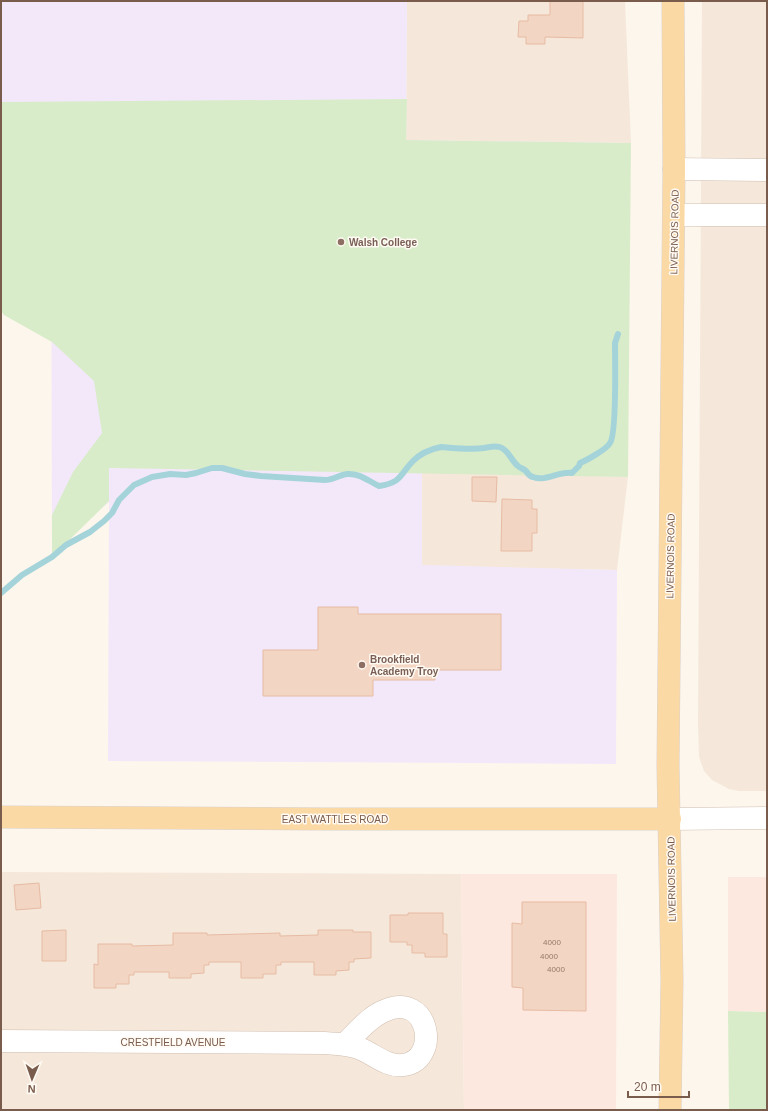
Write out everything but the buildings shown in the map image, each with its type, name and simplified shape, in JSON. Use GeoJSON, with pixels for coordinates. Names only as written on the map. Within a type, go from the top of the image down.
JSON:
{"type":"FeatureCollection","features":[{"type":"Feature","properties":{"kind":"main road","name":"LIVERNOIS ROAD"},"geometry":{"type":"LineString","coordinates":[[670,1110],[672,980],[668,758],[674,215],[673,1]]}},
{"type":"Feature","properties":{"kind":"main road","name":"EAST WATTLES ROAD"},"geometry":{"type":"LineString","coordinates":[[1,817],[324,820],[670,819]]}},
{"type":"Feature","properties":{"kind":"street"},"geometry":{"type":"LineString","coordinates":[[674,169],[767,170]]}},
{"type":"Feature","properties":{"kind":"street"},"geometry":{"type":"LineString","coordinates":[[674,215],[767,215]]}},
{"type":"Feature","properties":{"kind":"street"},"geometry":{"type":"LineString","coordinates":[[670,819],[767,818]]}},
{"type":"Feature","properties":{"kind":"street","name":"CRESTFIELD AVENUE"},"geometry":{"type":"LineString","coordinates":[[1,1041],[345,1044]]}},
{"type":"Feature","properties":{"kind":"shaded area","name":"Walsh College"},"geometry":{"type":"Polygon","coordinates":[[[1,1],[407,1],[406,140],[631,143],[422,472],[422,565],[617,570],[616,764],[108,761],[109,502],[52,552],[51,139],[1,138],[1,1]]]}},
{"type":"Feature","properties":{"kind":"shaded area"},"geometry":{"type":"Polygon","coordinates":[[[407,1],[625,1],[631,143],[406,140],[407,1]]]}},
{"type":"Feature","properties":{"kind":"shaded area"},"geometry":{"type":"Polygon","coordinates":[[[702,1],[767,1],[767,791],[739,791],[729,789],[712,780],[704,771],[699,757],[702,1]]]}},
{"type":"Feature","properties":{"kind":"shaded area"},"geometry":{"type":"Polygon","coordinates":[[[422,472],[628,477],[617,570],[421,566],[422,472]]]}},
{"type":"Feature","properties":{"kind":"shaded area"},"geometry":{"type":"Polygon","coordinates":[[[1,872],[461,874],[464,1110],[1,1110],[1,872]]]}},
{"type":"Feature","properties":{"kind":"shaded area"},"geometry":{"type":"Polygon","coordinates":[[[461,874],[617,874],[616,1110],[464,1110],[461,874]]]}},
{"type":"Feature","properties":{"kind":"shaded area"},"geometry":{"type":"Polygon","coordinates":[[[728,877],[767,877],[767,1012],[728,1011],[728,877]]]}},
{"type":"Feature","properties":{"kind":"green space","name":"Walsh College"},"geometry":{"type":"Polygon","coordinates":[[[407,99],[406,140],[631,143],[628,477],[109,468],[109,501],[52,557],[52,515],[73,472],[102,433],[94,381],[52,342],[4,315],[1,311],[1,102],[407,99]]]}},
{"type":"Feature","properties":{"kind":"green space"},"geometry":{"type":"Polygon","coordinates":[[[728,1011],[767,1012],[767,1110],[729,1110],[728,1011]]]}},
{"type":"Feature","properties":{"kind":"waterway"},"geometry":{"type":"LineString","coordinates":[[1,593],[22,575],[52,557],[66,545],[90,532],[112,513],[119,500],[134,485],[152,477],[170,474],[186,475],[212,468],[222,468],[245,474],[261,476],[325,480],[352,474],[360,476],[379,486],[392,483],[400,477],[416,458],[433,449],[441,447],[479,449],[496,446],[500,447],[509,454],[516,464],[532,477],[543,478],[562,473],[572,473],[580,463],[605,448],[610,443],[612,437],[615,412],[615,343],[618,334]]}},
{"type":"Feature","properties":{"kind":"place","name":"Walsh College"},"geometry":{"type":"Point","coordinates":[341,242]}},
{"type":"Feature","properties":{"kind":"place","name":"Brookfield Academy Troy"},"geometry":{"type":"Point","coordinates":[362,665]}}]}
